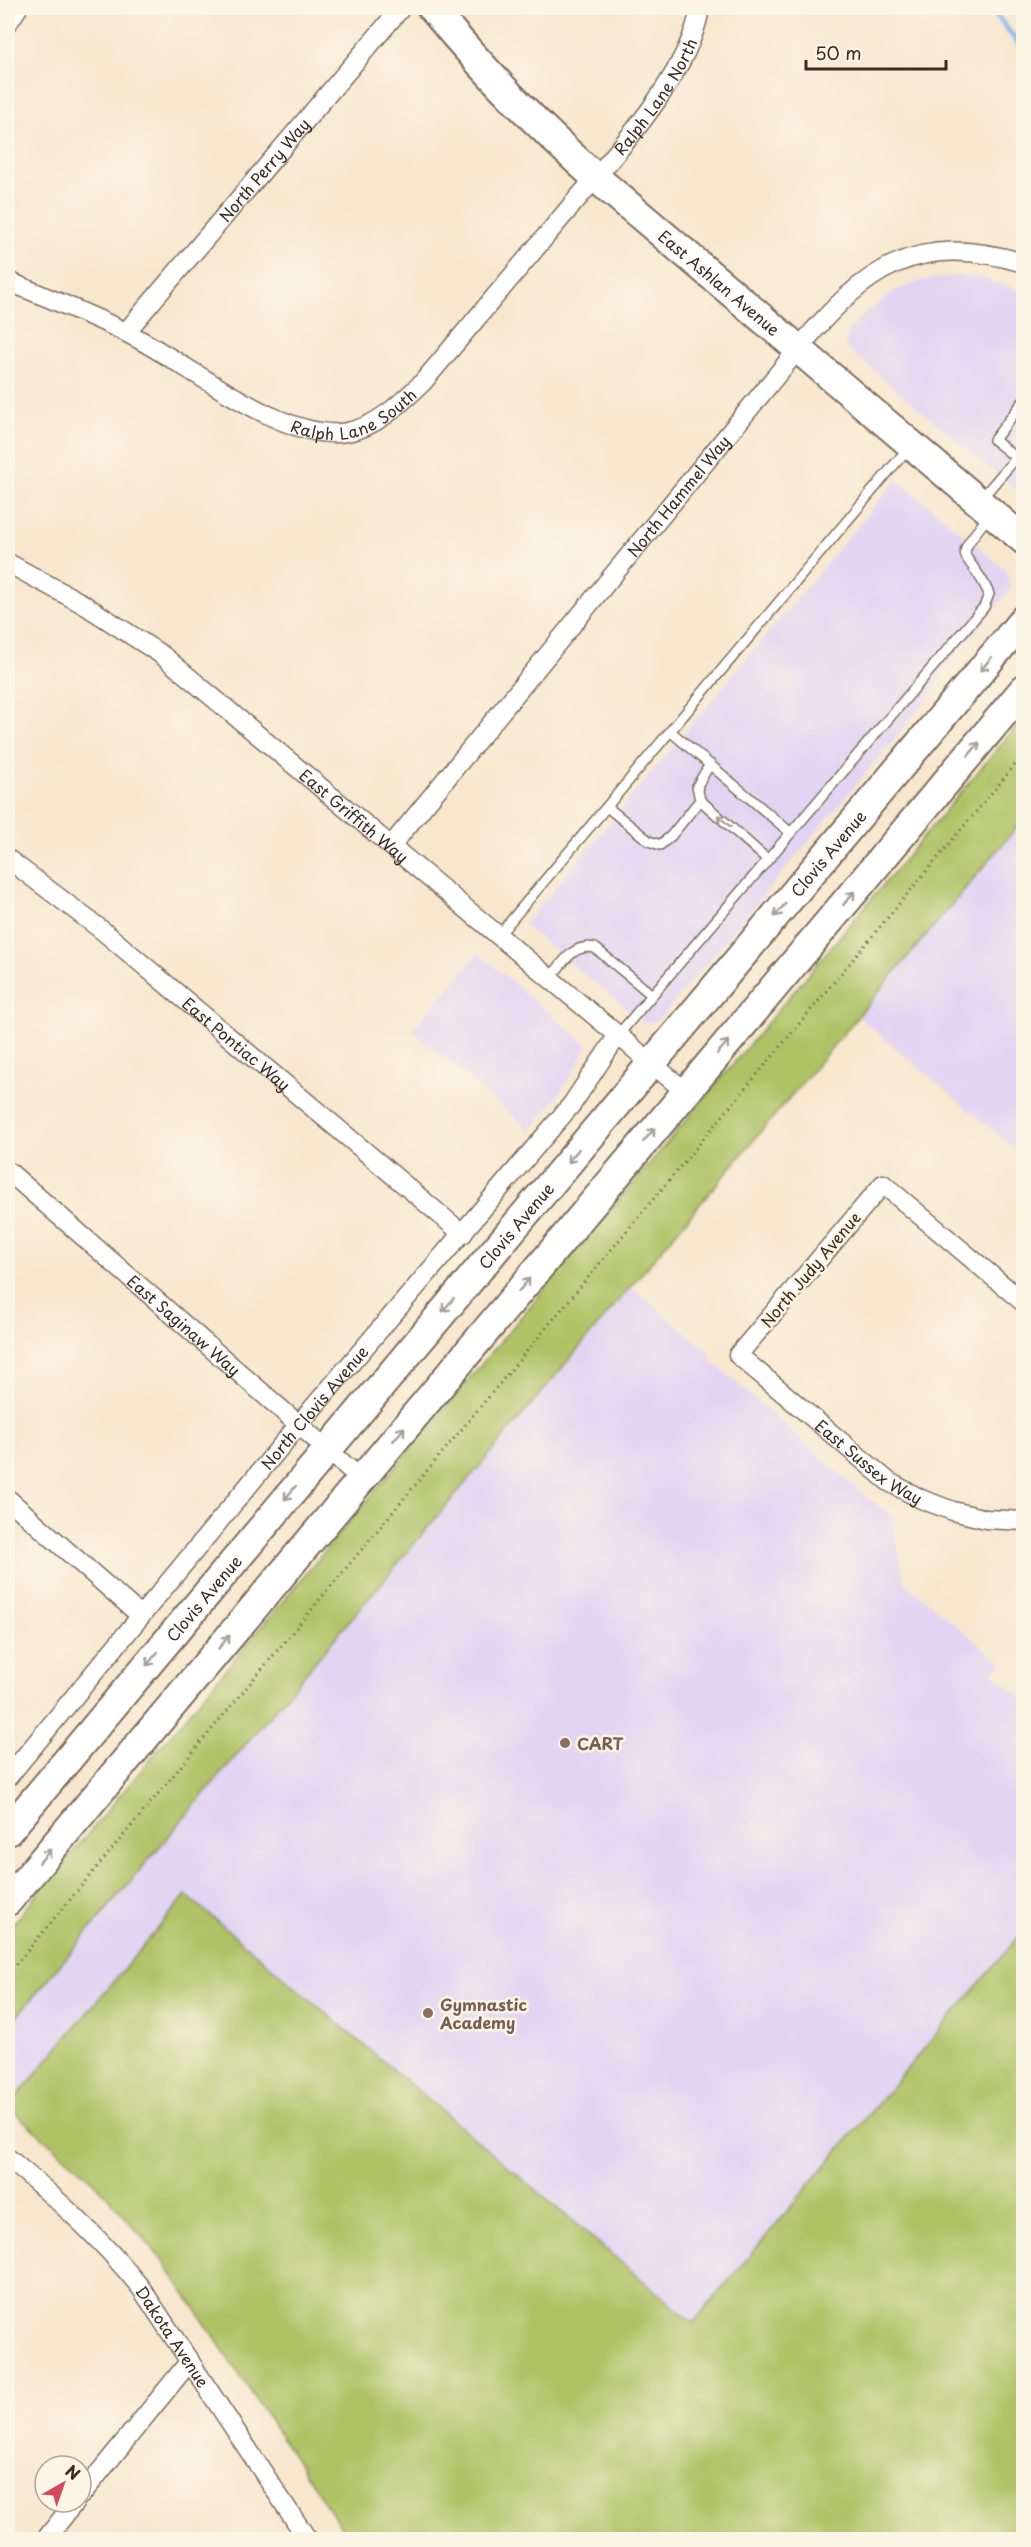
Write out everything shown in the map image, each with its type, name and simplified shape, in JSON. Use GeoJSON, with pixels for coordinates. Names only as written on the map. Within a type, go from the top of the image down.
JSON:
{"type":"FeatureCollection","features":[{"type":"Feature","properties":{"kind":"main road","name":"East Ashlan Avenue"},"geometry":{"type":"LineString","coordinates":[[432,8],[465,48],[532,120],[595,177],[1023,540]]}},
{"type":"Feature","properties":{"kind":"main road","name":"Clovis Avenue"},"geometry":{"type":"LineString","coordinates":[[8,1831],[1023,619]]}},
{"type":"Feature","properties":{"kind":"main road"},"geometry":{"type":"LineString","coordinates":[[8,1900],[1023,689]]}},
{"type":"Feature","properties":{"kind":"street"},"geometry":{"type":"LineString","coordinates":[[8,23],[18,8]]}},
{"type":"Feature","properties":{"kind":"street","name":"North Perry Way"},"geometry":{"type":"LineString","coordinates":[[126,333],[401,8]]}},
{"type":"Feature","properties":{"kind":"street","name":"Ralph Lane North"},"geometry":{"type":"LineString","coordinates":[[595,177],[669,84],[685,55],[700,8]]}},
{"type":"Feature","properties":{"kind":"street","name":"Ralph Lane South"},"geometry":{"type":"LineString","coordinates":[[8,281],[126,333],[275,419],[320,434],[349,432],[373,422],[398,406],[423,382],[595,177]]}},
{"type":"Feature","properties":{"kind":"street","name":"North Hammel Way"},"geometry":{"type":"LineString","coordinates":[[391,846],[799,348],[851,291],[886,266],[919,254],[954,251],[1006,258],[1023,263]]}},
{"type":"Feature","properties":{"kind":"street","name":"East Griffith Way"},"geometry":{"type":"LineString","coordinates":[[8,563],[83,604],[162,655],[686,1092]]}},
{"type":"Feature","properties":{"kind":"street","name":"East Pontiac Way"},"geometry":{"type":"LineString","coordinates":[[8,859],[103,931],[463,1234]]}},
{"type":"Feature","properties":{"kind":"street","name":"North Clovis Avenue"},"geometry":{"type":"LineString","coordinates":[[8,1777],[300,1423],[572,1104],[618,1035]]}},
{"type":"Feature","properties":{"kind":"street","name":"East Saginaw Way"},"geometry":{"type":"LineString","coordinates":[[8,1170],[300,1423],[361,1479]]}},
{"type":"Feature","properties":{"kind":"street","name":"North Judy Avenue"},"geometry":{"type":"LineString","coordinates":[[738,1354],[883,1184],[1023,1303]]}},
{"type":"Feature","properties":{"kind":"street","name":"East Sussex Way"},"geometry":{"type":"LineString","coordinates":[[738,1354],[889,1482],[921,1499],[953,1511],[986,1519],[1023,1521]]}},
{"type":"Feature","properties":{"kind":"street"},"geometry":{"type":"LineString","coordinates":[[8,1499],[141,1616]]}},
{"type":"Feature","properties":{"kind":"street","name":"Dakota Avenue"},"geometry":{"type":"LineString","coordinates":[[8,2158],[68,2209],[110,2250],[141,2288],[308,2540]]}},
{"type":"Feature","properties":{"kind":"street"},"geometry":{"type":"LineString","coordinates":[[93,2480],[190,2361]]}},
{"type":"Feature","properties":{"kind":"street"},"geometry":{"type":"LineString","coordinates":[[45,2540],[66,2514]]}},
{"type":"Feature","properties":{"kind":"lane"},"geometry":{"type":"LineString","coordinates":[[618,1035],[984,607],[989,594],[984,582],[968,563],[964,552],[985,507],[1019,461],[994,440],[1023,402]]}},
{"type":"Feature","properties":{"kind":"lane"},"geometry":{"type":"LineString","coordinates":[[498,936],[911,444]]}},
{"type":"Feature","properties":{"kind":"lane"},"geometry":{"type":"LineString","coordinates":[[670,730],[791,833]]}},
{"type":"Feature","properties":{"kind":"lane"},"geometry":{"type":"LineString","coordinates":[[710,764],[697,786],[700,800],[768,860]]}},
{"type":"Feature","properties":{"kind":"lane"},"geometry":{"type":"LineString","coordinates":[[607,807],[649,841],[660,845],[671,836],[700,800]]}},
{"type":"Feature","properties":{"kind":"lane"},"geometry":{"type":"LineString","coordinates":[[550,978],[574,950],[584,945],[595,948],[652,995]]}},
{"type":"Feature","properties":{"kind":"path"},"geometry":{"type":"LineString","coordinates":[[8,1974],[1023,754]]}},
{"type":"Feature","properties":{"kind":"shaded area"},"geometry":{"type":"Polygon","coordinates":[[[959,276],[980,278],[1023,291],[1023,496],[849,350],[845,343],[848,332],[864,314],[895,291],[924,280],[959,276]]]}},
{"type":"Feature","properties":{"kind":"shaded area"},"geometry":{"type":"Polygon","coordinates":[[[897,479],[1007,571],[1011,589],[944,669],[928,699],[661,1017],[656,1021],[644,1023],[524,925],[897,479]]]}},
{"type":"Feature","properties":{"kind":"shaded area"},"geometry":{"type":"Polygon","coordinates":[[[1023,820],[1023,1156],[858,1016],[1023,820]]]}},
{"type":"Feature","properties":{"kind":"shaded area"},"geometry":{"type":"Polygon","coordinates":[[[478,953],[588,1046],[557,1098],[530,1130],[412,1031],[478,953]]]}},
{"type":"Feature","properties":{"kind":"shaded area"},"geometry":{"type":"Polygon","coordinates":[[[632,1287],[709,1352],[711,1360],[867,1498],[892,1515],[904,1582],[1003,1664],[992,1672],[1023,1699],[1023,1931],[693,2323],[186,1895],[8,2107],[8,2027],[632,1287]]]}},
{"type":"Feature","properties":{"kind":"green space"},"geometry":{"type":"Polygon","coordinates":[[[1023,718],[1023,820],[8,2027],[8,1929],[1023,718]]]}},
{"type":"Feature","properties":{"kind":"green space"},"geometry":{"type":"Polygon","coordinates":[[[186,1895],[693,2323],[1023,1931],[1023,2539],[349,2539],[164,2262],[98,2186],[8,2107],[186,1895]]]}},
{"type":"Feature","properties":{"kind":"waterway"},"geometry":{"type":"LineString","coordinates":[[991,8],[1024,51]]}},
{"type":"Feature","properties":{"kind":"place","name":"CART"},"geometry":{"type":"Point","coordinates":[565,1743]}},
{"type":"Feature","properties":{"kind":"place","name":"Gymnastic Academy"},"geometry":{"type":"Point","coordinates":[428,2013]}}]}
